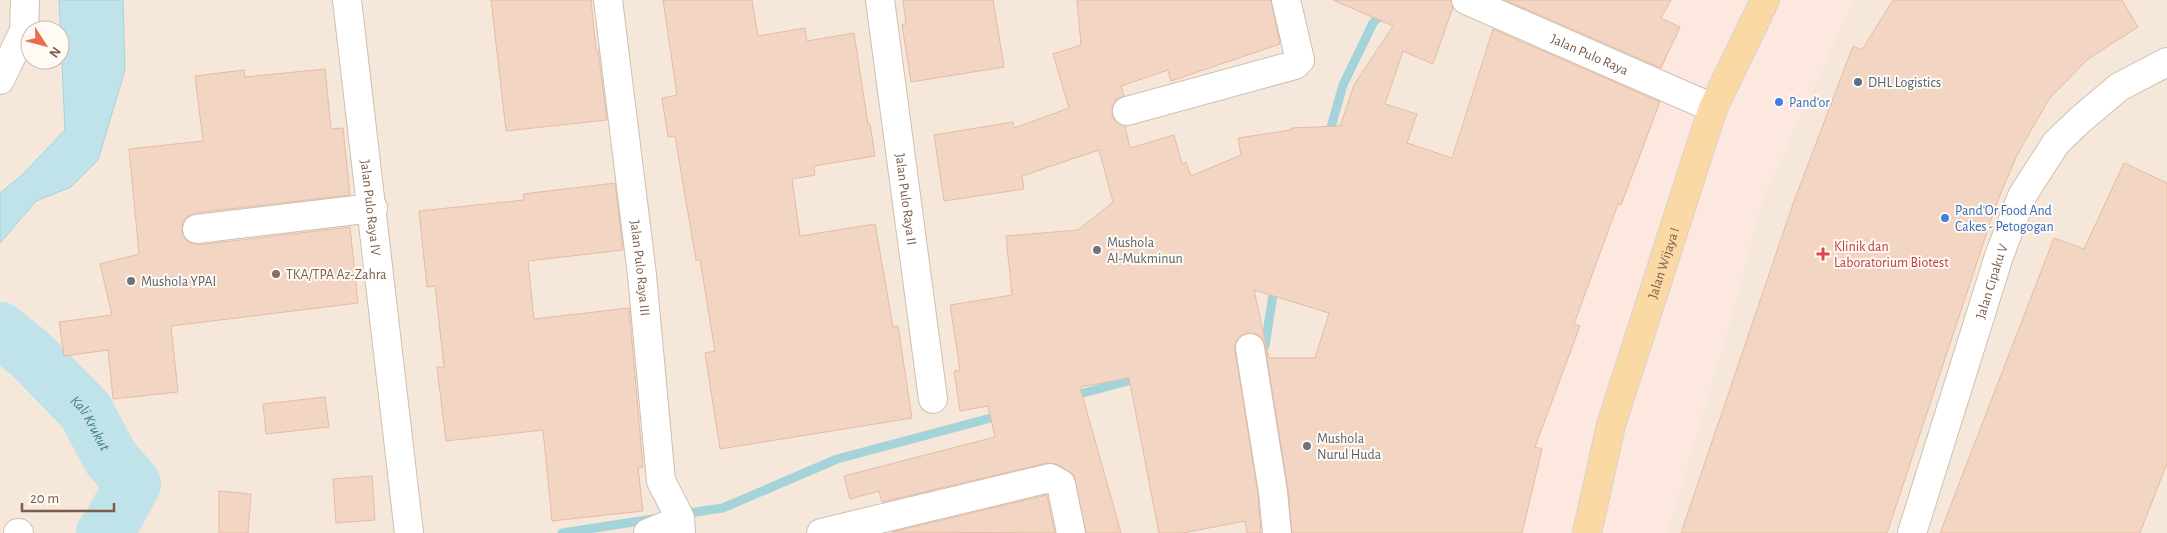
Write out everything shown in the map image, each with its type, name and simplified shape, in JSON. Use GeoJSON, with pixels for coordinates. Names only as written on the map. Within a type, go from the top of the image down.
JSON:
{"type":"FeatureCollection","features":[{"type":"Feature","properties":{"kind":"main road","name":"Jalan Wijaya I"},"geometry":{"type":"LineString","coordinates":[[1587,533],[1611,425],[1713,108],[1765,0]]}},
{"type":"Feature","properties":{"kind":"street"},"geometry":{"type":"LineString","coordinates":[[0,80],[24,31],[25,0]]}},
{"type":"Feature","properties":{"kind":"street","name":"Jalan Pulo Raya IV"},"geometry":{"type":"LineString","coordinates":[[348,0],[408,525]]}},
{"type":"Feature","properties":{"kind":"street","name":"Jalan Pulo Raya III"},"geometry":{"type":"LineString","coordinates":[[608,0],[642,275],[661,481],[680,524]]}},
{"type":"Feature","properties":{"kind":"street","name":"Jalan Pulo Raya II"},"geometry":{"type":"LineString","coordinates":[[880,0],[933,399]]}},
{"type":"Feature","properties":{"kind":"street"},"geometry":{"type":"LineString","coordinates":[[1127,111],[1295,65],[1300,60],[1286,0]]}},
{"type":"Feature","properties":{"kind":"street","name":"Jalan Pulo Raya"},"geometry":{"type":"LineString","coordinates":[[1466,0],[1713,108]]}},
{"type":"Feature","properties":{"kind":"street","name":"Jalan Cipaku V"},"geometry":{"type":"LineString","coordinates":[[1912,533],[1999,256],[2022,196],[2056,143],[2080,120],[2118,87],[2167,62]]}},
{"type":"Feature","properties":{"kind":"street"},"geometry":{"type":"LineString","coordinates":[[197,229],[373,208]]}},
{"type":"Feature","properties":{"kind":"street"},"geometry":{"type":"LineString","coordinates":[[1250,348],[1273,492],[1277,533]]}},
{"type":"Feature","properties":{"kind":"street"},"geometry":{"type":"LineString","coordinates":[[821,533],[1050,478],[1061,484],[1071,533]]}},
{"type":"Feature","properties":{"kind":"street"},"geometry":{"type":"LineString","coordinates":[[648,533],[680,524]]}},
{"type":"Feature","properties":{"kind":"shaded area"},"geometry":{"type":"Polygon","coordinates":[[[0,0],[1575,0],[1556,41],[1423,242],[1288,533],[0,533],[0,0]]]}},
{"type":"Feature","properties":{"kind":"shaded area"},"geometry":{"type":"Polygon","coordinates":[[[1575,0],[1853,0],[1762,199],[1739,290],[1667,533],[1288,533],[1288,513],[1344,514],[1438,196],[1495,20],[1556,41],[1575,0]]]}},
{"type":"Feature","properties":{"kind":"shaded area"},"geometry":{"type":"Polygon","coordinates":[[[1853,0],[2167,0],[2167,533],[1667,533],[1739,290],[1762,199],[1853,0]]]}},
{"type":"Feature","properties":{"kind":"water"},"geometry":{"type":"Polygon","coordinates":[[[59,0],[123,0],[125,70],[98,160],[71,187],[36,201],[0,243],[0,193],[22,175],[65,130],[62,70],[70,70],[70,20],[60,20],[59,0]]]}},
{"type":"Feature","properties":{"kind":"building"},"geometry":{"type":"Polygon","coordinates":[[[491,0],[591,0],[596,50],[598,50],[607,120],[506,131],[491,0]]]}},
{"type":"Feature","properties":{"kind":"building"},"geometry":{"type":"Polygon","coordinates":[[[663,0],[752,0],[758,36],[805,28],[807,41],[854,33],[868,124],[870,124],[875,156],[814,166],[815,175],[792,179],[800,236],[875,224],[893,327],[898,326],[912,418],[720,449],[705,353],[715,351],[700,260],[696,260],[675,136],[668,137],[662,98],[677,95],[663,0]]]}},
{"type":"Feature","properties":{"kind":"building"},"geometry":{"type":"Polygon","coordinates":[[[903,0],[993,0],[1004,67],[911,82],[902,25],[906,24],[903,0]]]}},
{"type":"Feature","properties":{"kind":"building"},"geometry":{"type":"Polygon","coordinates":[[[1077,0],[1271,0],[1280,44],[1171,81],[1168,70],[1121,86],[1124,96],[1116,100],[1112,108],[1112,115],[1116,122],[1125,126],[1130,148],[1174,135],[1182,164],[1186,162],[1191,176],[1241,155],[1238,138],[1291,130],[1291,128],[1340,126],[1354,85],[1393,26],[1333,0],[1451,0],[1453,7],[1433,64],[1403,51],[1385,104],[1417,114],[1407,143],[1452,158],[1493,29],[1660,102],[1621,205],[1618,204],[1574,324],[1580,326],[1535,447],[1542,449],[1522,533],[1292,533],[1288,490],[1265,346],[1262,338],[1255,333],[1240,336],[1235,343],[1235,350],[1258,494],[1261,533],[1247,533],[1245,521],[1183,533],[1159,533],[1129,378],[1080,387],[1121,533],[1086,533],[1074,475],[1057,464],[1047,463],[882,502],[879,491],[850,499],[844,476],[995,437],[988,406],[960,411],[954,371],[960,370],[950,305],[1012,295],[1006,236],[1078,230],[1113,202],[1099,150],[1022,176],[1024,189],[944,201],[934,135],[1013,122],[1014,128],[1069,108],[1053,54],[1081,45],[1077,0]],[[1254,290],[1269,358],[1315,358],[1329,313],[1254,290]]]}},
{"type":"Feature","properties":{"kind":"building"},"geometry":{"type":"Polygon","coordinates":[[[1505,0],[1671,0],[1661,18],[1680,27],[1661,68],[1505,0]]]}},
{"type":"Feature","properties":{"kind":"building"},"geometry":{"type":"Polygon","coordinates":[[[1893,0],[2122,0],[2138,27],[2088,59],[2049,99],[2017,155],[1996,205],[1887,533],[1681,533],[1793,204],[1853,46],[1862,50],[1893,0]]]}},
{"type":"Feature","properties":{"kind":"building"},"geometry":{"type":"Polygon","coordinates":[[[325,69],[331,129],[343,128],[350,195],[195,213],[188,216],[183,222],[182,231],[185,239],[190,243],[199,245],[350,227],[358,303],[171,326],[178,392],[113,399],[108,350],[64,356],[59,322],[112,315],[100,264],[139,254],[129,149],[203,141],[195,76],[244,70],[245,77],[325,69]]]}},
{"type":"Feature","properties":{"kind":"building"},"geometry":{"type":"Polygon","coordinates":[[[2124,163],[2167,183],[2167,463],[2140,533],[1940,533],[2054,238],[2084,249],[2124,163]]]}},
{"type":"Feature","properties":{"kind":"building"},"geometry":{"type":"Polygon","coordinates":[[[615,183],[623,250],[528,261],[534,319],[629,308],[643,467],[638,468],[643,511],[552,521],[543,430],[446,441],[437,367],[444,367],[435,286],[427,287],[419,211],[524,200],[523,194],[615,183]]]}},
{"type":"Feature","properties":{"kind":"building"},"geometry":{"type":"Polygon","coordinates":[[[325,397],[329,427],[266,434],[263,404],[325,397]]]}},
{"type":"Feature","properties":{"kind":"building"},"geometry":{"type":"Polygon","coordinates":[[[372,476],[375,520],[336,523],[333,479],[372,476]]]}},
{"type":"Feature","properties":{"kind":"building"},"geometry":{"type":"Polygon","coordinates":[[[219,491],[251,494],[248,533],[219,533],[219,491]]]}},
{"type":"Feature","properties":{"kind":"building"},"geometry":{"type":"Polygon","coordinates":[[[1047,495],[1055,533],[892,532],[1047,495]]]}},
{"type":"Feature","properties":{"kind":"waterway"},"geometry":{"type":"LineString","coordinates":[[1328,138],[1343,85],[1373,23],[1395,0]]}},
{"type":"Feature","properties":{"kind":"waterway"},"geometry":{"type":"LineString","coordinates":[[1224,355],[1265,346],[1273,295],[1277,284]]}},
{"type":"Feature","properties":{"kind":"waterway","name":"Kali Krukut"},"geometry":{"type":"LineString","coordinates":[[0,330],[30,354],[85,410],[110,457],[133,484],[110,526],[104,533]]}},
{"type":"Feature","properties":{"kind":"waterway"},"geometry":{"type":"LineString","coordinates":[[1072,396],[1139,378]]}},
{"type":"Feature","properties":{"kind":"waterway"},"geometry":{"type":"LineString","coordinates":[[681,514],[723,508],[837,459],[1002,415]]}},
{"type":"Feature","properties":{"kind":"waterway"},"geometry":{"type":"LineString","coordinates":[[562,533],[653,519]]}},
{"type":"Feature","properties":{"kind":"place","name":"DHL Logistics"},"geometry":{"type":"Point","coordinates":[1858,82]}},
{"type":"Feature","properties":{"kind":"place","name":"Pand’or"},"geometry":{"type":"Point","coordinates":[1779,102]}},
{"type":"Feature","properties":{"kind":"place","name":"Pand'Or Food And Cakes - Petogogan"},"geometry":{"type":"Point","coordinates":[1945,218]}},
{"type":"Feature","properties":{"kind":"place","name":"Mushola Al-Mukminun"},"geometry":{"type":"Point","coordinates":[1097,250]}},
{"type":"Feature","properties":{"kind":"place","name":"Klinik dan Laboratorium Biotest"},"geometry":{"type":"Point","coordinates":[1823,254]}},
{"type":"Feature","properties":{"kind":"place","name":"TKA/TPA Az-Zahra"},"geometry":{"type":"Point","coordinates":[276,274]}},
{"type":"Feature","properties":{"kind":"place","name":"Mushola YPAI"},"geometry":{"type":"Point","coordinates":[131,281]}},
{"type":"Feature","properties":{"kind":"place","name":"Mushola Nurul Huda"},"geometry":{"type":"Point","coordinates":[1307,446]}}]}
